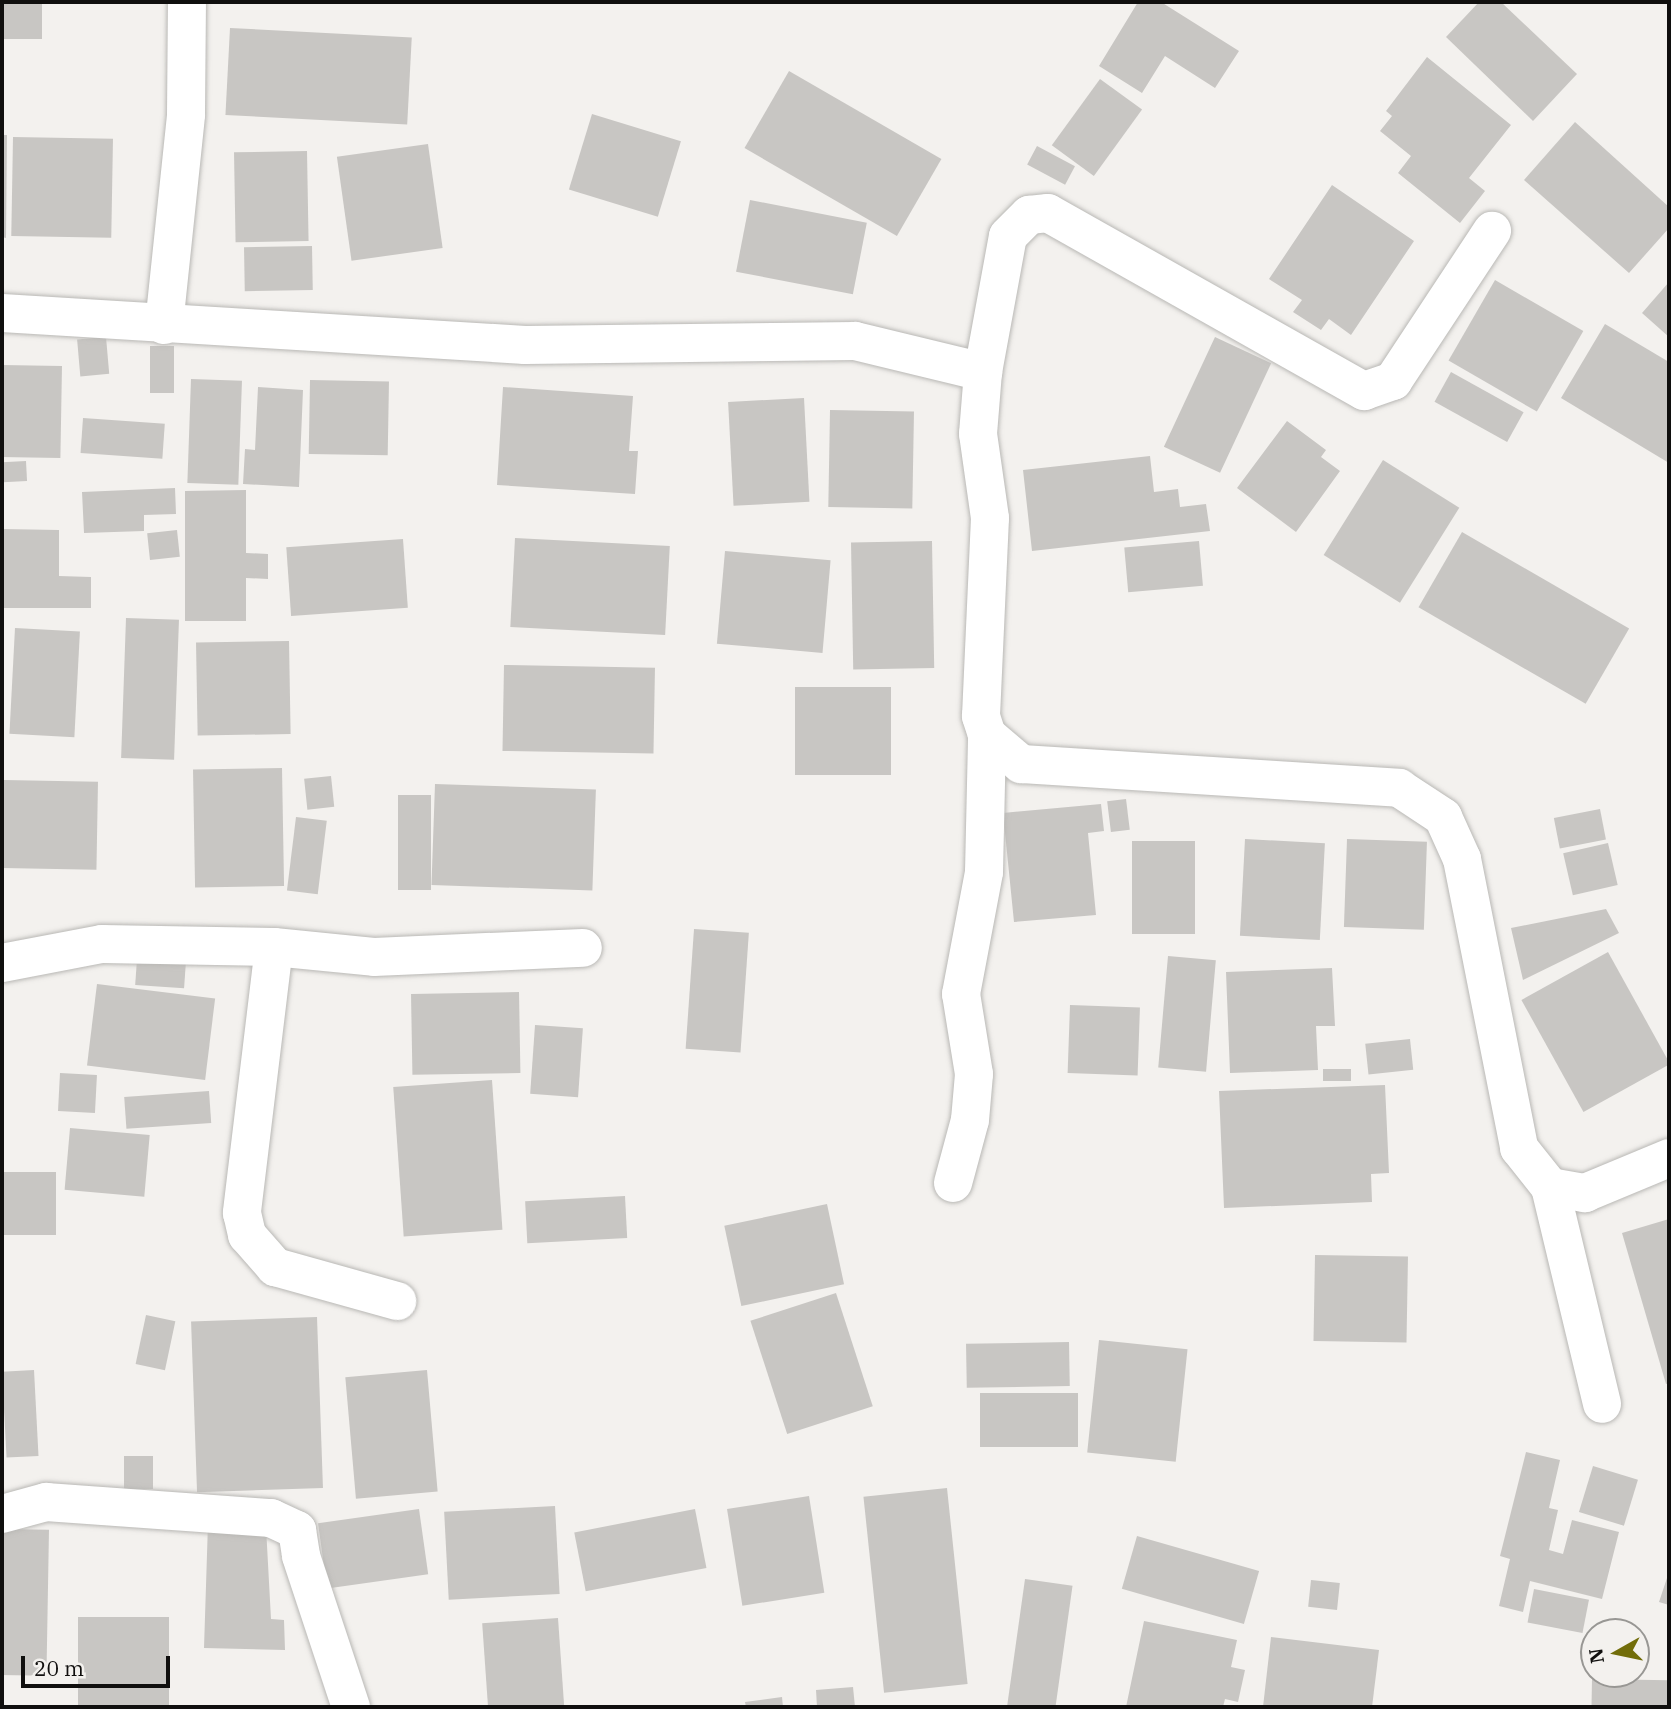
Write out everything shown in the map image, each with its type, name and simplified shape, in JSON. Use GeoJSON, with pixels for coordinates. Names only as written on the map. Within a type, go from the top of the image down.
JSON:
{"type":"FeatureCollection","features":[{"type":"Feature","properties":{"kind":"street"},"geometry":{"type":"LineString","coordinates":[[164,325],[186,114],[187,2]]}},
{"type":"Feature","properties":{"kind":"street"},"geometry":{"type":"LineString","coordinates":[[953,1183],[970,1120],[974,1074],[961,994],[984,872],[987,736],[981,716],[990,518],[978,434],[983,372],[1008,236],[1029,215],[1048,213],[1364,391],[1393,381],[1492,231]]}},
{"type":"Feature","properties":{"kind":"street"},"geometry":{"type":"LineString","coordinates":[[2,313],[525,345],[855,341],[983,372]]}},
{"type":"Feature","properties":{"kind":"street"},"geometry":{"type":"LineString","coordinates":[[987,736],[1021,764],[1399,788],[1443,817],[1462,859],[1519,1148],[1550,1187],[1602,1404]]}},
{"type":"Feature","properties":{"kind":"street"},"geometry":{"type":"LineString","coordinates":[[2,963],[102,944],[274,947],[374,957],[583,948]]}},
{"type":"Feature","properties":{"kind":"street"},"geometry":{"type":"LineString","coordinates":[[274,947],[242,1213],[247,1236],[275,1267],[397,1301]]}},
{"type":"Feature","properties":{"kind":"street"},"geometry":{"type":"LineString","coordinates":[[1550,1187],[1586,1193],[1669,1158]]}},
{"type":"Feature","properties":{"kind":"street"},"geometry":{"type":"LineString","coordinates":[[2,1514],[46,1502],[271,1518],[297,1530],[301,1556],[351,1707]]}},
{"type":"Feature","properties":{"kind":"building"},"geometry":{"type":"Polygon","coordinates":[[[2,2],[42,2],[42,39],[2,39],[2,2]]]}},
{"type":"Feature","properties":{"kind":"building"},"geometry":{"type":"Polygon","coordinates":[[[1138,2],[1161,2],[1239,51],[1215,88],[1165,56],[1142,93],[1099,66],[1138,2]]]}},
{"type":"Feature","properties":{"kind":"building"},"geometry":{"type":"Polygon","coordinates":[[[1479,2],[1501,2],[1577,74],[1533,121],[1446,37],[1479,2]]]}},
{"type":"Feature","properties":{"kind":"building"},"geometry":{"type":"Polygon","coordinates":[[[230,28],[412,38],[407,124],[225,115],[230,28]]]}},
{"type":"Feature","properties":{"kind":"building"},"geometry":{"type":"Polygon","coordinates":[[[1427,57],[1511,125],[1469,178],[1485,191],[1460,223],[1398,173],[1411,156],[1380,131],[1392,116],[1386,111],[1427,57]]]}},
{"type":"Feature","properties":{"kind":"building"},"geometry":{"type":"Polygon","coordinates":[[[789,71],[941,159],[897,236],[744,148],[789,71]]]}},
{"type":"Feature","properties":{"kind":"building"},"geometry":{"type":"Polygon","coordinates":[[[1100,79],[1142,110],[1094,176],[1052,145],[1100,79]]]}},
{"type":"Feature","properties":{"kind":"building"},"geometry":{"type":"Polygon","coordinates":[[[592,114],[681,141],[658,217],[569,190],[592,114]]]}},
{"type":"Feature","properties":{"kind":"building"},"geometry":{"type":"Polygon","coordinates":[[[1575,122],[1669,207],[1669,228],[1629,273],[1524,180],[1575,122]]]}},
{"type":"Feature","properties":{"kind":"building"},"geometry":{"type":"Polygon","coordinates":[[[2,135],[7,135],[6,238],[2,237],[2,135]]]}},
{"type":"Feature","properties":{"kind":"building"},"geometry":{"type":"Polygon","coordinates":[[[13,137],[113,139],[111,238],[11,236],[13,137]]]}},
{"type":"Feature","properties":{"kind":"building"},"geometry":{"type":"Polygon","coordinates":[[[428,144],[443,248],[352,261],[337,157],[428,144]]]}},
{"type":"Feature","properties":{"kind":"building"},"geometry":{"type":"Polygon","coordinates":[[[1037,146],[1075,166],[1065,185],[1027,165],[1037,146]]]}},
{"type":"Feature","properties":{"kind":"building"},"geometry":{"type":"Polygon","coordinates":[[[307,151],[309,241],[236,242],[234,152],[307,151]]]}},
{"type":"Feature","properties":{"kind":"building"},"geometry":{"type":"Polygon","coordinates":[[[1332,185],[1414,241],[1351,335],[1329,319],[1321,330],[1293,312],[1302,300],[1269,279],[1332,185]]]}},
{"type":"Feature","properties":{"kind":"building"},"geometry":{"type":"Polygon","coordinates":[[[750,200],[867,223],[853,294],[736,272],[750,200]]]}},
{"type":"Feature","properties":{"kind":"building"},"geometry":{"type":"Polygon","coordinates":[[[312,246],[313,290],[245,291],[244,247],[312,246]]]}},
{"type":"Feature","properties":{"kind":"building"},"geometry":{"type":"Polygon","coordinates":[[[1495,280],[1583,331],[1537,412],[1448,361],[1495,280]]]}},
{"type":"Feature","properties":{"kind":"building"},"geometry":{"type":"Polygon","coordinates":[[[1669,282],[1669,337],[1642,313],[1669,282]]]}},
{"type":"Feature","properties":{"kind":"building"},"geometry":{"type":"Polygon","coordinates":[[[1605,324],[1669,362],[1669,463],[1561,398],[1605,324]]]}},
{"type":"Feature","properties":{"kind":"building"},"geometry":{"type":"Polygon","coordinates":[[[106,337],[109,374],[80,376],[77,340],[106,337]]]}},
{"type":"Feature","properties":{"kind":"building"},"geometry":{"type":"Polygon","coordinates":[[[1215,337],[1271,363],[1220,473],[1164,447],[1215,337]]]}},
{"type":"Feature","properties":{"kind":"building"},"geometry":{"type":"Polygon","coordinates":[[[150,346],[174,346],[174,393],[150,393],[150,346]]]}},
{"type":"Feature","properties":{"kind":"building"},"geometry":{"type":"Polygon","coordinates":[[[2,365],[62,366],[60,458],[2,457],[2,365]]]}},
{"type":"Feature","properties":{"kind":"building"},"geometry":{"type":"Polygon","coordinates":[[[1451,372],[1524,412],[1507,442],[1435,402],[1451,372]]]}},
{"type":"Feature","properties":{"kind":"building"},"geometry":{"type":"Polygon","coordinates":[[[191,379],[242,381],[238,485],[187,483],[191,379]]]}},
{"type":"Feature","properties":{"kind":"building"},"geometry":{"type":"Polygon","coordinates":[[[310,380],[389,381],[388,455],[309,454],[310,380]]]}},
{"type":"Feature","properties":{"kind":"building"},"geometry":{"type":"Polygon","coordinates":[[[258,387],[303,390],[299,487],[243,484],[245,449],[255,450],[258,387]]]}},
{"type":"Feature","properties":{"kind":"building"},"geometry":{"type":"Polygon","coordinates":[[[503,387],[633,396],[629,451],[638,451],[635,494],[497,485],[503,387]]]}},
{"type":"Feature","properties":{"kind":"building"},"geometry":{"type":"Polygon","coordinates":[[[804,398],[809,502],[734,506],[728,402],[804,398]]]}},
{"type":"Feature","properties":{"kind":"building"},"geometry":{"type":"Polygon","coordinates":[[[830,410],[914,411],[912,508],[828,507],[830,410]]]}},
{"type":"Feature","properties":{"kind":"building"},"geometry":{"type":"Polygon","coordinates":[[[83,418],[165,424],[162,459],[81,453],[83,418]]]}},
{"type":"Feature","properties":{"kind":"building"},"geometry":{"type":"Polygon","coordinates":[[[1287,421],[1326,450],[1321,457],[1340,471],[1296,532],[1237,488],[1287,421]]]}},
{"type":"Feature","properties":{"kind":"building"},"geometry":{"type":"Polygon","coordinates":[[[1150,456],[1154,492],[1178,489],[1180,507],[1206,504],[1210,531],[1032,551],[1023,470],[1150,456]]]}},
{"type":"Feature","properties":{"kind":"building"},"geometry":{"type":"Polygon","coordinates":[[[1383,460],[1459,508],[1400,603],[1324,555],[1383,460]]]}},
{"type":"Feature","properties":{"kind":"building"},"geometry":{"type":"Polygon","coordinates":[[[26,461],[27,481],[3,482],[2,462],[26,461]]]}},
{"type":"Feature","properties":{"kind":"building"},"geometry":{"type":"Polygon","coordinates":[[[175,488],[176,514],[144,515],[144,531],[84,533],[82,492],[175,488]]]}},
{"type":"Feature","properties":{"kind":"building"},"geometry":{"type":"Polygon","coordinates":[[[246,490],[246,553],[268,554],[268,579],[246,578],[246,621],[185,621],[185,491],[246,490]]]}},
{"type":"Feature","properties":{"kind":"building"},"geometry":{"type":"Polygon","coordinates":[[[2,529],[59,530],[59,576],[91,577],[91,608],[2,608],[2,529]]]}},
{"type":"Feature","properties":{"kind":"building"},"geometry":{"type":"Polygon","coordinates":[[[177,530],[180,557],[150,560],[147,533],[177,530]]]}},
{"type":"Feature","properties":{"kind":"building"},"geometry":{"type":"Polygon","coordinates":[[[1462,532],[1629,628],[1586,704],[1418,607],[1462,532]]]}},
{"type":"Feature","properties":{"kind":"building"},"geometry":{"type":"Polygon","coordinates":[[[515,538],[670,546],[665,635],[510,627],[515,538]]]}},
{"type":"Feature","properties":{"kind":"building"},"geometry":{"type":"Polygon","coordinates":[[[403,539],[408,608],[291,616],[286,547],[403,539]]]}},
{"type":"Feature","properties":{"kind":"building"},"geometry":{"type":"Polygon","coordinates":[[[932,541],[934,668],[853,669],[851,542],[932,541]]]}},
{"type":"Feature","properties":{"kind":"building"},"geometry":{"type":"Polygon","coordinates":[[[1199,541],[1203,586],[1128,592],[1124,548],[1199,541]]]}},
{"type":"Feature","properties":{"kind":"building"},"geometry":{"type":"Polygon","coordinates":[[[725,551],[831,560],[822,653],[717,644],[725,551]]]}},
{"type":"Feature","properties":{"kind":"building"},"geometry":{"type":"Polygon","coordinates":[[[126,618],[179,620],[174,760],[121,758],[126,618]]]}},
{"type":"Feature","properties":{"kind":"building"},"geometry":{"type":"Polygon","coordinates":[[[15,628],[80,631],[74,737],[9,734],[15,628]]]}},
{"type":"Feature","properties":{"kind":"building"},"geometry":{"type":"Polygon","coordinates":[[[289,641],[291,734],[198,736],[196,643],[289,641]]]}},
{"type":"Feature","properties":{"kind":"building"},"geometry":{"type":"Polygon","coordinates":[[[504,665],[655,668],[653,754],[502,751],[504,665]]]}},
{"type":"Feature","properties":{"kind":"building"},"geometry":{"type":"Polygon","coordinates":[[[795,687],[891,687],[891,775],[795,775],[795,687]]]}},
{"type":"Feature","properties":{"kind":"building"},"geometry":{"type":"Polygon","coordinates":[[[282,768],[284,886],[195,888],[193,770],[282,768]]]}},
{"type":"Feature","properties":{"kind":"building"},"geometry":{"type":"Polygon","coordinates":[[[331,776],[334,807],[307,810],[304,779],[331,776]]]}},
{"type":"Feature","properties":{"kind":"building"},"geometry":{"type":"Polygon","coordinates":[[[4,780],[98,782],[96,870],[2,868],[4,780]]]}},
{"type":"Feature","properties":{"kind":"building"},"geometry":{"type":"Polygon","coordinates":[[[435,784],[596,790],[592,891],[431,885],[435,784]]]}},
{"type":"Feature","properties":{"kind":"building"},"geometry":{"type":"Polygon","coordinates":[[[398,795],[431,795],[431,890],[398,890],[398,795]]]}},
{"type":"Feature","properties":{"kind":"building"},"geometry":{"type":"Polygon","coordinates":[[[1126,799],[1130,830],[1111,832],[1107,801],[1126,799]]]}},
{"type":"Feature","properties":{"kind":"building"},"geometry":{"type":"Polygon","coordinates":[[[1101,804],[1104,831],[1088,833],[1096,915],[1014,922],[1003,813],[1101,804]]]}},
{"type":"Feature","properties":{"kind":"building"},"geometry":{"type":"Polygon","coordinates":[[[1600,809],[1606,839],[1560,848],[1554,818],[1600,809]]]}},
{"type":"Feature","properties":{"kind":"building"},"geometry":{"type":"Polygon","coordinates":[[[296,817],[327,821],[318,894],[287,890],[296,817]]]}},
{"type":"Feature","properties":{"kind":"building"},"geometry":{"type":"Polygon","coordinates":[[[1245,839],[1325,843],[1320,940],[1240,936],[1245,839]]]}},
{"type":"Feature","properties":{"kind":"building"},"geometry":{"type":"Polygon","coordinates":[[[1347,839],[1427,842],[1424,930],[1344,927],[1347,839]]]}},
{"type":"Feature","properties":{"kind":"building"},"geometry":{"type":"Polygon","coordinates":[[[1132,841],[1195,841],[1195,934],[1132,934],[1132,841]]]}},
{"type":"Feature","properties":{"kind":"building"},"geometry":{"type":"Polygon","coordinates":[[[1608,843],[1618,885],[1573,895],[1563,853],[1608,843]]]}},
{"type":"Feature","properties":{"kind":"building"},"geometry":{"type":"Polygon","coordinates":[[[1606,909],[1619,933],[1523,980],[1511,928],[1606,909]]]}},
{"type":"Feature","properties":{"kind":"building"},"geometry":{"type":"Polygon","coordinates":[[[694,929],[749,933],[740,1053],[686,1049],[694,929]]]}},
{"type":"Feature","properties":{"kind":"building"},"geometry":{"type":"Polygon","coordinates":[[[1608,952],[1669,1065],[1583,1112],[1521,1000],[1608,952]]]}},
{"type":"Feature","properties":{"kind":"building"},"geometry":{"type":"Polygon","coordinates":[[[1168,956],[1216,960],[1206,1072],[1158,1068],[1168,956]]]}},
{"type":"Feature","properties":{"kind":"building"},"geometry":{"type":"Polygon","coordinates":[[[137,959],[186,962],[184,988],[135,985],[137,959]]]}},
{"type":"Feature","properties":{"kind":"building"},"geometry":{"type":"Polygon","coordinates":[[[1332,968],[1335,1026],[1316,1026],[1318,1070],[1230,1073],[1226,972],[1332,968]]]}},
{"type":"Feature","properties":{"kind":"building"},"geometry":{"type":"Polygon","coordinates":[[[97,984],[215,999],[205,1080],[87,1065],[97,984]]]}},
{"type":"Feature","properties":{"kind":"building"},"geometry":{"type":"Polygon","coordinates":[[[519,992],[520,1073],[412,1075],[411,994],[519,992]]]}},
{"type":"Feature","properties":{"kind":"building"},"geometry":{"type":"Polygon","coordinates":[[[1070,1005],[1140,1007],[1138,1075],[1068,1073],[1070,1005]]]}},
{"type":"Feature","properties":{"kind":"building"},"geometry":{"type":"Polygon","coordinates":[[[535,1025],[583,1028],[578,1097],[530,1094],[535,1025]]]}},
{"type":"Feature","properties":{"kind":"building"},"geometry":{"type":"Polygon","coordinates":[[[1410,1039],[1413,1070],[1368,1075],[1365,1044],[1410,1039]]]}},
{"type":"Feature","properties":{"kind":"building"},"geometry":{"type":"Polygon","coordinates":[[[1323,1069],[1351,1069],[1351,1081],[1323,1081],[1323,1069]]]}},
{"type":"Feature","properties":{"kind":"building"},"geometry":{"type":"Polygon","coordinates":[[[60,1073],[97,1075],[95,1113],[58,1111],[60,1073]]]}},
{"type":"Feature","properties":{"kind":"building"},"geometry":{"type":"Polygon","coordinates":[[[492,1080],[502,1230],[404,1237],[393,1087],[492,1080]]]}},
{"type":"Feature","properties":{"kind":"building"},"geometry":{"type":"Polygon","coordinates":[[[1385,1085],[1389,1173],[1371,1174],[1372,1202],[1224,1208],[1219,1091],[1385,1085]]]}},
{"type":"Feature","properties":{"kind":"building"},"geometry":{"type":"Polygon","coordinates":[[[209,1091],[211,1123],[126,1129],[124,1097],[209,1091]]]}},
{"type":"Feature","properties":{"kind":"building"},"geometry":{"type":"Polygon","coordinates":[[[70,1128],[150,1135],[144,1197],[65,1190],[70,1128]]]}},
{"type":"Feature","properties":{"kind":"building"},"geometry":{"type":"Polygon","coordinates":[[[2,1172],[56,1172],[56,1235],[2,1235],[2,1172]]]}},
{"type":"Feature","properties":{"kind":"building"},"geometry":{"type":"Polygon","coordinates":[[[625,1196],[627,1238],[527,1243],[525,1201],[625,1196]]]}},
{"type":"Feature","properties":{"kind":"building"},"geometry":{"type":"Polygon","coordinates":[[[827,1204],[844,1284],[741,1306],[724,1226],[827,1204]]]}},
{"type":"Feature","properties":{"kind":"building"},"geometry":{"type":"Polygon","coordinates":[[[1669,1219],[1669,1383],[1666,1384],[1622,1233],[1669,1219]]]}},
{"type":"Feature","properties":{"kind":"building"},"geometry":{"type":"Polygon","coordinates":[[[1315,1255],[1408,1257],[1406,1343],[1313,1341],[1315,1255]]]}},
{"type":"Feature","properties":{"kind":"building"},"geometry":{"type":"Polygon","coordinates":[[[836,1293],[873,1406],[787,1434],[750,1321],[836,1293]]]}},
{"type":"Feature","properties":{"kind":"building"},"geometry":{"type":"Polygon","coordinates":[[[146,1315],[175,1321],[165,1370],[136,1364],[146,1315]]]}},
{"type":"Feature","properties":{"kind":"building"},"geometry":{"type":"Polygon","coordinates":[[[317,1317],[323,1488],[197,1492],[191,1321],[317,1317]]]}},
{"type":"Feature","properties":{"kind":"building"},"geometry":{"type":"Polygon","coordinates":[[[1099,1340],[1188,1349],[1176,1462],[1087,1452],[1099,1340]]]}},
{"type":"Feature","properties":{"kind":"building"},"geometry":{"type":"Polygon","coordinates":[[[1069,1342],[1070,1386],[967,1388],[966,1344],[1069,1342]]]}},
{"type":"Feature","properties":{"kind":"building"},"geometry":{"type":"Polygon","coordinates":[[[34,1370],[39,1456],[7,1458],[2,1372],[34,1370]]]}},
{"type":"Feature","properties":{"kind":"building"},"geometry":{"type":"Polygon","coordinates":[[[427,1370],[438,1492],[356,1499],[345,1377],[427,1370]]]}},
{"type":"Feature","properties":{"kind":"building"},"geometry":{"type":"Polygon","coordinates":[[[980,1393],[1078,1393],[1078,1447],[980,1447],[980,1393]]]}},
{"type":"Feature","properties":{"kind":"building"},"geometry":{"type":"Polygon","coordinates":[[[1526,1452],[1560,1460],[1549,1508],[1558,1510],[1549,1550],[1563,1554],[1572,1520],[1619,1532],[1602,1599],[1530,1581],[1523,1612],[1499,1606],[1510,1559],[1500,1556],[1526,1452]]]}},
{"type":"Feature","properties":{"kind":"building"},"geometry":{"type":"Polygon","coordinates":[[[124,1456],[153,1456],[153,1489],[124,1489],[124,1456]]]}},
{"type":"Feature","properties":{"kind":"building"},"geometry":{"type":"Polygon","coordinates":[[[1593,1466],[1638,1480],[1624,1526],[1579,1512],[1593,1466]]]}},
{"type":"Feature","properties":{"kind":"building"},"geometry":{"type":"Polygon","coordinates":[[[947,1488],[968,1684],[884,1693],[863,1497],[947,1488]]]}},
{"type":"Feature","properties":{"kind":"building"},"geometry":{"type":"Polygon","coordinates":[[[809,1496],[824,1593],[742,1606],[727,1509],[809,1496]]]}},
{"type":"Feature","properties":{"kind":"building"},"geometry":{"type":"Polygon","coordinates":[[[555,1506],[560,1594],[449,1600],[444,1512],[555,1506]]]}},
{"type":"Feature","properties":{"kind":"building"},"geometry":{"type":"Polygon","coordinates":[[[419,1509],[428,1574],[327,1589],[318,1523],[419,1509]]]}},
{"type":"Feature","properties":{"kind":"building"},"geometry":{"type":"Polygon","coordinates":[[[695,1509],[706,1568],[586,1591],[574,1532],[695,1509]]]}},
{"type":"Feature","properties":{"kind":"building"},"geometry":{"type":"Polygon","coordinates":[[[208,1523],[266,1527],[271,1619],[284,1620],[285,1650],[204,1648],[208,1523]]]}},
{"type":"Feature","properties":{"kind":"building"},"geometry":{"type":"Polygon","coordinates":[[[2,1529],[49,1530],[46,1676],[2,1675],[2,1529]]]}},
{"type":"Feature","properties":{"kind":"building"},"geometry":{"type":"Polygon","coordinates":[[[1137,1536],[1259,1571],[1244,1624],[1122,1589],[1137,1536]]]}},
{"type":"Feature","properties":{"kind":"building"},"geometry":{"type":"Polygon","coordinates":[[[1669,1572],[1669,1605],[1659,1602],[1669,1572]]]}},
{"type":"Feature","properties":{"kind":"building"},"geometry":{"type":"Polygon","coordinates":[[[1025,1579],[1073,1586],[1055,1707],[1007,1707],[1025,1579]]]}},
{"type":"Feature","properties":{"kind":"building"},"geometry":{"type":"Polygon","coordinates":[[[1311,1580],[1340,1583],[1337,1610],[1308,1607],[1311,1580]]]}},
{"type":"Feature","properties":{"kind":"building"},"geometry":{"type":"Polygon","coordinates":[[[1534,1589],[1589,1600],[1585,1618],[1580,1618],[1580,1633],[1528,1622],[1534,1589]]]}},
{"type":"Feature","properties":{"kind":"building"},"geometry":{"type":"Polygon","coordinates":[[[78,1617],[169,1617],[169,1707],[78,1707],[78,1617]]]}},
{"type":"Feature","properties":{"kind":"building"},"geometry":{"type":"Polygon","coordinates":[[[558,1618],[564,1707],[488,1707],[482,1623],[558,1618]]]}},
{"type":"Feature","properties":{"kind":"building"},"geometry":{"type":"Polygon","coordinates":[[[1144,1621],[1237,1640],[1231,1667],[1245,1670],[1238,1702],[1225,1699],[1223,1707],[1126,1707],[1144,1621]]]}},
{"type":"Feature","properties":{"kind":"building"},"geometry":{"type":"Polygon","coordinates":[[[1271,1637],[1379,1650],[1372,1707],[1263,1707],[1271,1637]]]}},
{"type":"Feature","properties":{"kind":"building"},"geometry":{"type":"Polygon","coordinates":[[[1650,1680],[1669,1680],[1669,1707],[1592,1707],[1592,1688],[1650,1688],[1650,1680]]]}},
{"type":"Feature","properties":{"kind":"building"},"geometry":{"type":"Polygon","coordinates":[[[853,1687],[855,1707],[817,1707],[816,1690],[853,1687]]]}},
{"type":"Feature","properties":{"kind":"building"},"geometry":{"type":"Polygon","coordinates":[[[782,1697],[783,1707],[746,1707],[745,1702],[782,1697]]]}}]}
